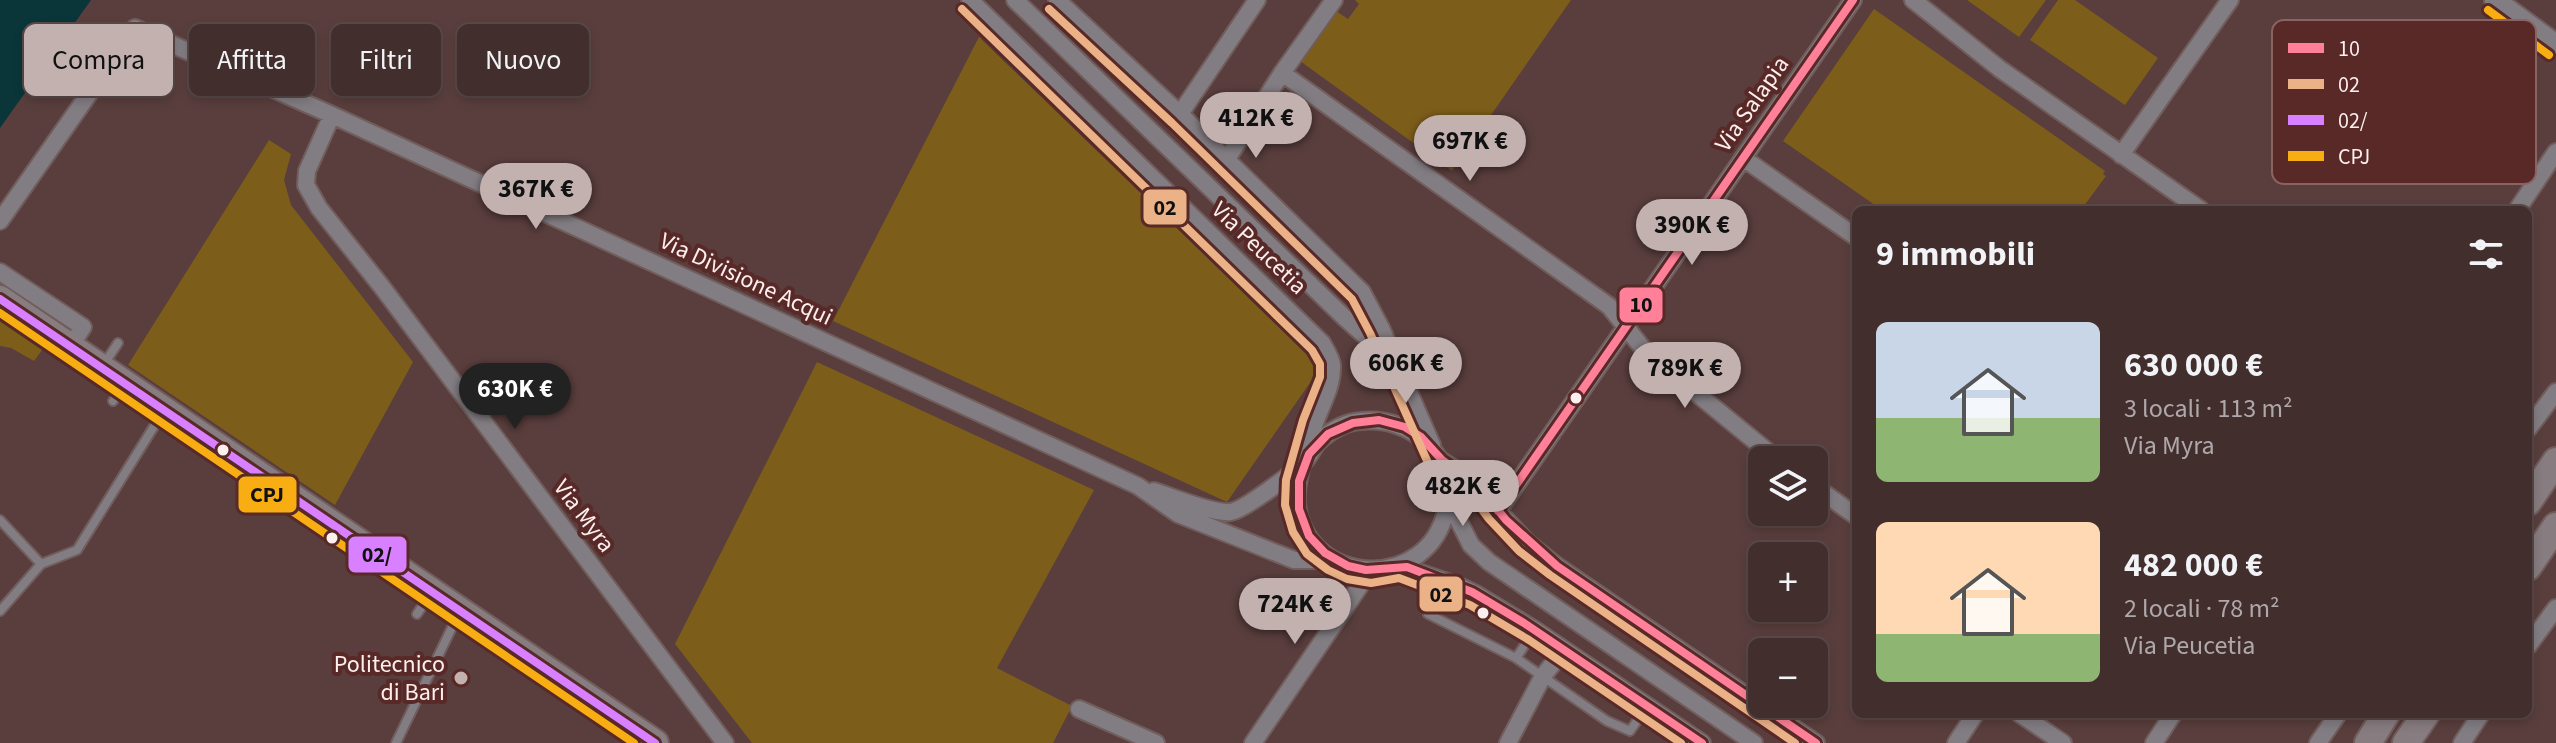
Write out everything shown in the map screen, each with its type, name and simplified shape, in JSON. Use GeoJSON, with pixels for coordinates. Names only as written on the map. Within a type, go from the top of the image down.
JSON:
{"type":"FeatureCollection","features":[{"type":"Feature","properties":{"kind":"main road"},"geometry":{"type":"LineString","coordinates":[[0,299],[101,368],[119,393],[164,411],[189,439],[432,592],[655,743]]}},
{"type":"Feature","properties":{"kind":"main road"},"geometry":{"type":"LineString","coordinates":[[2532,496],[2556,461]]}},
{"type":"Feature","properties":{"kind":"main road"},"geometry":{"type":"LineString","coordinates":[[2532,561],[2556,526]]}},
{"type":"Feature","properties":{"kind":"main road"},"geometry":{"type":"LineString","coordinates":[[2368,743],[2384,718]]}},
{"type":"Feature","properties":{"kind":"main road"},"geometry":{"type":"LineString","coordinates":[[2406,743],[2423,718]]}},
{"type":"Feature","properties":{"kind":"street","name":"Via Peucetia"},"geometry":{"type":"LineString","coordinates":[[970,0],[1322,343],[1332,361],[1332,379],[1315,423],[1298,483],[1297,506],[1304,527],[1316,546],[1351,568],[1370,571],[1400,566],[1419,555],[1434,540],[1444,521],[1448,500],[1446,479],[1362,292],[1180,114],[1057,0]]}},
{"type":"Feature","properties":{"kind":"street","name":"Via Peucetia"},"geometry":{"type":"LineString","coordinates":[[1015,0],[1396,364]]}},
{"type":"Feature","properties":{"kind":"street"},"geometry":{"type":"LineString","coordinates":[[1180,114],[1257,0]]}},
{"type":"Feature","properties":{"kind":"street"},"geometry":{"type":"LineString","coordinates":[[1227,159],[1334,0]]}},
{"type":"Feature","properties":{"kind":"street","name":"Via Salapia"},"geometry":{"type":"LineString","coordinates":[[1498,511],[1853,0]]}},
{"type":"Feature","properties":{"kind":"street"},"geometry":{"type":"LineString","coordinates":[[1913,0],[2000,69],[2195,206]]}},
{"type":"Feature","properties":{"kind":"street"},"geometry":{"type":"LineString","coordinates":[[2121,155],[2230,0]]}},
{"type":"Feature","properties":{"kind":"street"},"geometry":{"type":"LineString","coordinates":[[2495,0],[2522,20]]}},
{"type":"Feature","properties":{"kind":"street","name":"Via Divisione Acqui"},"geometry":{"type":"LineString","coordinates":[[0,221],[135,28],[332,115],[1138,486],[1178,514],[1294,560],[1334,560]]}},
{"type":"Feature","properties":{"kind":"street"},"geometry":{"type":"LineString","coordinates":[[2536,30],[2556,45]]}},
{"type":"Feature","properties":{"kind":"street"},"geometry":{"type":"LineString","coordinates":[[1282,73],[1609,306],[1645,351],[1761,446]]}},
{"type":"Feature","properties":{"kind":"street","name":"Via Myra"},"geometry":{"type":"LineString","coordinates":[[332,115],[307,171],[306,185],[319,208],[382,287],[725,743]]}},
{"type":"Feature","properties":{"kind":"street"},"geometry":{"type":"LineString","coordinates":[[2536,182],[2556,152]]}},
{"type":"Feature","properties":{"kind":"street"},"geometry":{"type":"LineString","coordinates":[[1743,158],[1852,234]]}},
{"type":"Feature","properties":{"kind":"street"},"geometry":{"type":"LineString","coordinates":[[2520,206],[2534,184]]}},
{"type":"Feature","properties":{"kind":"street"},"geometry":{"type":"LineString","coordinates":[[0,272],[83,327],[70,347]]}},
{"type":"Feature","properties":{"kind":"street"},"geometry":{"type":"LineString","coordinates":[[2532,424],[2556,392]]}},
{"type":"Feature","properties":{"kind":"street"},"geometry":{"type":"LineString","coordinates":[[1138,486],[1227,513],[1244,509],[1304,462],[1317,443],[1334,430],[1355,422],[1377,420],[1399,424],[1419,435],[1436,455],[1476,482],[1528,543],[1557,566],[1816,743]]}},
{"type":"Feature","properties":{"kind":"street"},"geometry":{"type":"LineString","coordinates":[[1828,496],[1852,513]]}},
{"type":"Feature","properties":{"kind":"street"},"geometry":{"type":"LineString","coordinates":[[1448,500],[1471,545],[1489,562],[1754,743]]}},
{"type":"Feature","properties":{"kind":"street","name":"Via Peucetia"},"geometry":{"type":"LineString","coordinates":[[1400,566],[1459,586],[1535,630],[1702,743]]}},
{"type":"Feature","properties":{"kind":"street"},"geometry":{"type":"LineString","coordinates":[[1253,743],[1370,571]]}},
{"type":"Feature","properties":{"kind":"street"},"geometry":{"type":"LineString","coordinates":[[2532,641],[2556,608]]}},
{"type":"Feature","properties":{"kind":"street"},"geometry":{"type":"LineString","coordinates":[[1508,743],[1543,676],[1564,650]]}},
{"type":"Feature","properties":{"kind":"street"},"geometry":{"type":"LineString","coordinates":[[1079,709],[1156,743]]}},
{"type":"Feature","properties":{"kind":"street"},"geometry":{"type":"LineString","coordinates":[[1956,743],[1972,718]]}},
{"type":"Feature","properties":{"kind":"street"},"geometry":{"type":"LineString","coordinates":[[2026,718],[2063,743]]}},
{"type":"Feature","properties":{"kind":"street"},"geometry":{"type":"LineString","coordinates":[[2154,743],[2170,718]]}},
{"type":"Feature","properties":{"kind":"street"},"geometry":{"type":"LineString","coordinates":[[2318,743],[2335,718]]}},
{"type":"Feature","properties":{"kind":"street"},"geometry":{"type":"LineString","coordinates":[[2462,743],[2478,718]]}},
{"type":"Feature","properties":{"kind":"lane"},"geometry":{"type":"LineString","coordinates":[[101,368],[118,343]]}},
{"type":"Feature","properties":{"kind":"lane"},"geometry":{"type":"LineString","coordinates":[[0,611],[41,564],[77,550],[164,411]]}},
{"type":"Feature","properties":{"kind":"lane"},"geometry":{"type":"LineString","coordinates":[[0,520],[41,564]]}},
{"type":"Feature","properties":{"kind":"lane"},"geometry":{"type":"LineString","coordinates":[[417,614],[432,592]]}},
{"type":"Feature","properties":{"kind":"lane"},"geometry":{"type":"LineString","coordinates":[[396,743],[460,611]]}},
{"type":"Feature","properties":{"kind":"lane"},"geometry":{"type":"LineString","coordinates":[[1428,614],[1516,658],[1607,721],[1630,731],[1647,706]]}},
{"type":"Feature","properties":{"kind":"lane"},"geometry":{"type":"LineString","coordinates":[[1516,658],[1535,630]]}},
{"type":"Feature","properties":{"kind":"shaded area"},"geometry":{"type":"Polygon","coordinates":[[[1355,0],[1571,0],[1452,171],[1300,61],[1336,11],[1348,19],[1359,4],[1355,0]]]}},
{"type":"Feature","properties":{"kind":"shaded area"},"geometry":{"type":"Polygon","coordinates":[[[1967,0],[2046,0],[2019,37],[1967,0]]]}},
{"type":"Feature","properties":{"kind":"shaded area"},"geometry":{"type":"Polygon","coordinates":[[[2058,0],[2075,0],[2158,58],[2125,105],[2030,40],[2058,0]]]}},
{"type":"Feature","properties":{"kind":"shaded area"},"geometry":{"type":"Polygon","coordinates":[[[1874,9],[2105,171],[2103,174],[2106,176],[2084,206],[1876,206],[1783,141],[1874,9]]]}},
{"type":"Feature","properties":{"kind":"shaded area"},"geometry":{"type":"Polygon","coordinates":[[[979,37],[1321,367],[1227,502],[833,321],[979,37]]]}},
{"type":"Feature","properties":{"kind":"shaded area"},"geometry":{"type":"Polygon","coordinates":[[[269,140],[291,154],[284,180],[291,205],[413,362],[335,505],[128,365],[269,140]]]}},
{"type":"Feature","properties":{"kind":"shaded area"},"geometry":{"type":"Polygon","coordinates":[[[0,316],[45,346],[34,361],[11,348],[0,346],[0,316]]]}},
{"type":"Feature","properties":{"kind":"shaded area"},"geometry":{"type":"Polygon","coordinates":[[[817,362],[1094,490],[997,668],[1072,706],[1053,743],[752,743],[675,644],[817,362]]]}},
{"type":"Feature","properties":{"kind":"water"},"geometry":{"type":"Polygon","coordinates":[[[0,0],[91,0],[74,24],[24,24],[24,94],[0,128],[0,0]]]}},
{"type":"Feature","properties":{"kind":"transit line","name":"10"},"geometry":{"type":"LineString","coordinates":[[1498,511],[1853,0]]}},
{"type":"Feature","properties":{"kind":"transit line","name":"02"},"geometry":{"type":"LineString","coordinates":[[962,9],[1312,350],[1320,364],[1320,377],[1303,420],[1286,480],[1285,505],[1293,532],[1307,554],[1328,570],[1347,579],[1371,583],[1399,578],[1470,605],[1529,640],[1681,743]]}},
{"type":"Feature","properties":{"kind":"transit line","name":"02"},"geometry":{"type":"LineString","coordinates":[[1049,9],[1172,123],[1352,299],[1429,465],[1468,491],[1519,551],[1550,575],[1795,743]]}},
{"type":"Feature","properties":{"kind":"transit line","name":"CPJ"},"geometry":{"type":"LineString","coordinates":[[2488,10],[2502,20]]}},
{"type":"Feature","properties":{"kind":"transit line","name":"CPJ"},"geometry":{"type":"LineString","coordinates":[[2536,45],[2549,55]]}},
{"type":"Feature","properties":{"kind":"transit line","name":"02/"},"geometry":{"type":"LineString","coordinates":[[0,299],[655,743]]}},
{"type":"Feature","properties":{"kind":"transit line","name":"CPJ"},"geometry":{"type":"LineString","coordinates":[[0,313],[634,743]]}},
{"type":"Feature","properties":{"kind":"transit line","name":"10"},"geometry":{"type":"LineString","coordinates":[[1702,743],[1524,623],[1472,592],[1407,567],[1366,570],[1348,566],[1325,553],[1309,536],[1299,509],[1299,481],[1309,454],[1328,434],[1353,423],[1379,420],[1405,427],[1421,437],[1442,460],[1477,484],[1506,520],[1557,566],[1816,743]]}},
{"type":"Feature","properties":{"kind":"place","name":"Politecnico di Bari"},"geometry":{"type":"Point","coordinates":[461,678]}}]}
